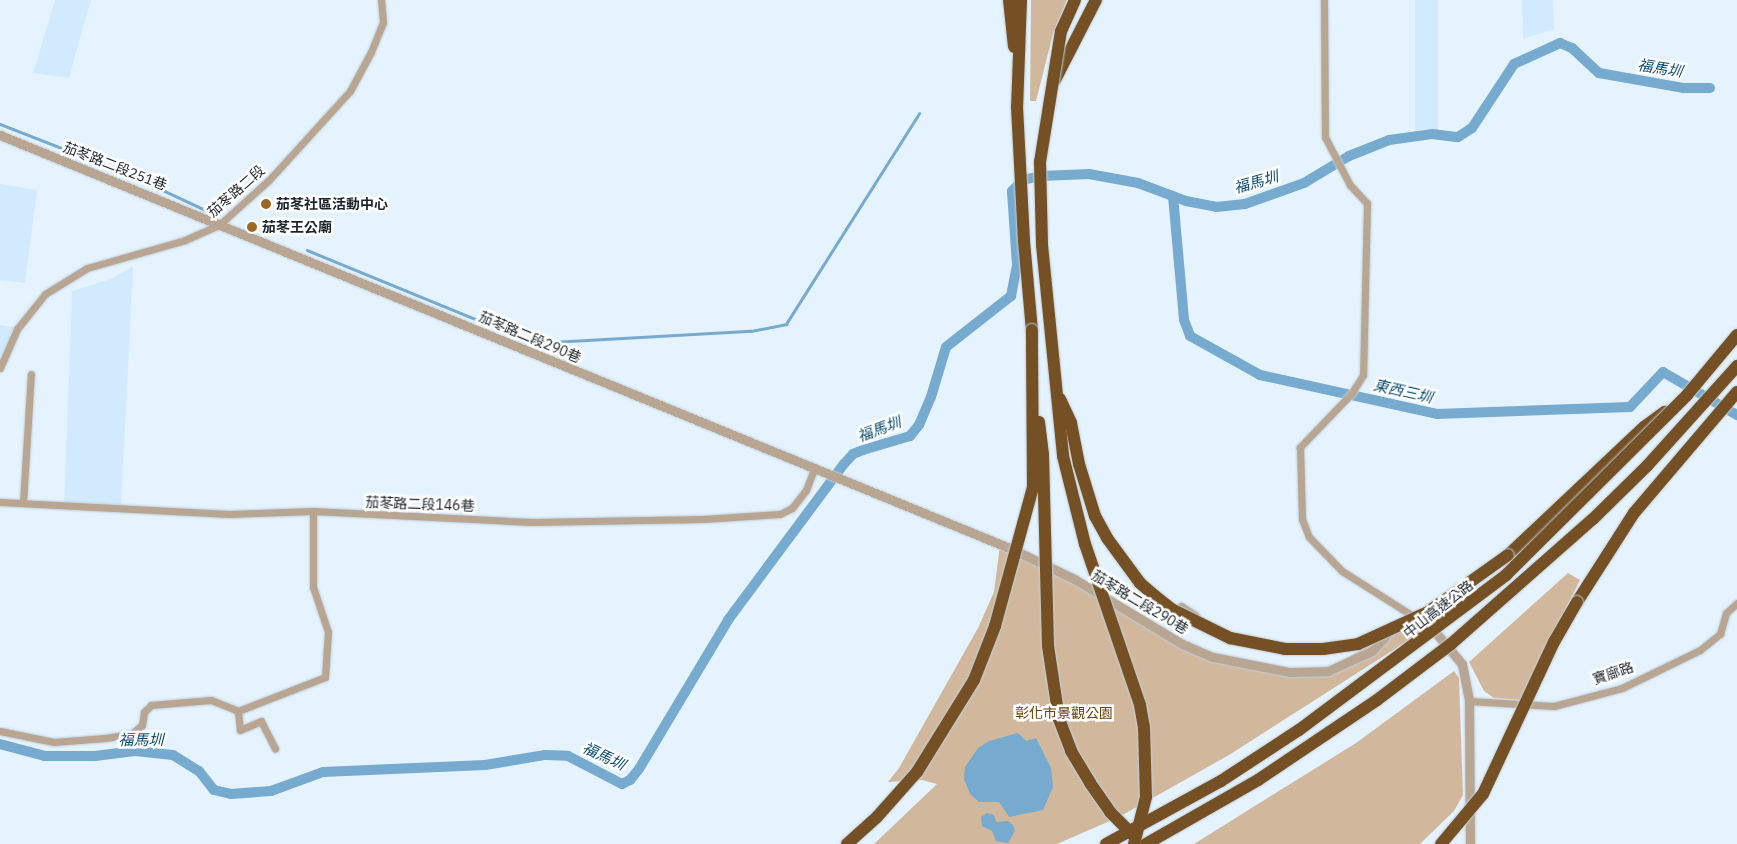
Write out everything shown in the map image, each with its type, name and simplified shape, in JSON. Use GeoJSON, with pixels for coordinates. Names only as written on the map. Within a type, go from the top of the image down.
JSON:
{"type":"FeatureCollection","features":[{"type":"Feature","properties":{"kind":"highway"},"geometry":{"type":"LineString","coordinates":[[1009,0],[1018,69]]}},
{"type":"Feature","properties":{"kind":"highway"},"geometry":{"type":"LineString","coordinates":[[1021,0],[1018,69],[1024,241],[1043,455],[1048,646],[1059,719],[1070,751],[1110,812],[1144,844],[1258,780],[1378,700],[1452,644],[1593,519],[1647,466],[1737,366]]}},
{"type":"Feature","properties":{"kind":"highway"},"geometry":{"type":"LineString","coordinates":[[1075,0],[1061,31],[1040,162],[1042,245],[1056,389],[1070,488],[1086,544],[1140,705],[1144,727],[1146,797],[1134,844]]}},
{"type":"Feature","properties":{"kind":"highway"},"geometry":{"type":"LineString","coordinates":[[1051,89],[1096,0]]}},
{"type":"Feature","properties":{"kind":"highway"},"geometry":{"type":"LineString","coordinates":[[847,844],[877,817],[917,772],[974,680],[995,626],[1032,487],[1032,330]]}},
{"type":"Feature","properties":{"kind":"highway","name":"中山高速公路"},"geometry":{"type":"LineString","coordinates":[[1106,844],[1221,781],[1371,679],[1506,575],[1687,396],[1737,335]]}},
{"type":"Feature","properties":{"kind":"highway"},"geometry":{"type":"LineString","coordinates":[[1056,389],[1071,423],[1079,464],[1095,516],[1140,583],[1173,610],[1212,631],[1264,647],[1308,650],[1358,644],[1428,612],[1508,555],[1644,427],[1687,396]]}},
{"type":"Feature","properties":{"kind":"highway"},"geometry":{"type":"LineString","coordinates":[[1441,844],[1483,794],[1554,642],[1614,541],[1634,513],[1737,392]]}},
{"type":"Feature","properties":{"kind":"street","name":"茄苳路二段"},"geometry":{"type":"LineString","coordinates":[[0,368],[17,330],[45,294],[87,268],[185,240],[219,225],[303,146],[350,91],[371,52],[383,22],[381,0]]}},
{"type":"Feature","properties":{"kind":"street"},"geometry":{"type":"LineString","coordinates":[[1324,0],[1325,137],[1350,185],[1367,203],[1363,375],[1351,394],[1300,447],[1302,519],[1309,537],[1342,571],[1419,617],[1462,664],[1469,701],[1470,844]]}},
{"type":"Feature","properties":{"kind":"street","name":"茄苳路二段251巷"},"geometry":{"type":"LineString","coordinates":[[0,135],[219,225]]}},
{"type":"Feature","properties":{"kind":"street","name":"茄苳路二段290巷"},"geometry":{"type":"LineString","coordinates":[[219,225],[1012,550],[1076,580],[1182,644],[1213,656],[1289,672],[1328,671],[1372,651],[1392,629],[1419,617]]}},
{"type":"Feature","properties":{"kind":"street"},"geometry":{"type":"LineString","coordinates":[[24,503],[31,374]]}},
{"type":"Feature","properties":{"kind":"street","name":"茄苳路二段146巷"},"geometry":{"type":"LineString","coordinates":[[0,502],[229,514],[313,511],[532,522],[780,514],[792,508],[806,490],[814,469]]}},
{"type":"Feature","properties":{"kind":"street"},"geometry":{"type":"LineString","coordinates":[[0,731],[54,742],[131,734],[142,725],[147,708],[161,702],[211,700],[238,711],[325,677],[328,632],[313,587],[313,511]]}},
{"type":"Feature","properties":{"kind":"street","name":"寶廍路"},"geometry":{"type":"LineString","coordinates":[[1469,701],[1514,706],[1554,706],[1622,688],[1700,650],[1720,634],[1726,613],[1737,603]]}},
{"type":"Feature","properties":{"kind":"street"},"geometry":{"type":"LineString","coordinates":[[1181,606],[1217,629],[1253,639],[1300,646],[1336,646],[1392,629]]}},
{"type":"Feature","properties":{"kind":"street"},"geometry":{"type":"LineString","coordinates":[[238,711],[240,730],[261,721],[275,749]]}},
{"type":"Feature","properties":{"kind":"shaded area"},"geometry":{"type":"Polygon","coordinates":[[[55,0],[91,0],[69,78],[33,73],[55,0]]]}},
{"type":"Feature","properties":{"kind":"shaded area"},"geometry":{"type":"Polygon","coordinates":[[[1415,0],[1438,0],[1438,130],[1415,130],[1415,0]]]}},
{"type":"Feature","properties":{"kind":"shaded area"},"geometry":{"type":"Polygon","coordinates":[[[1522,0],[1553,0],[1554,29],[1523,39],[1522,0]]]}},
{"type":"Feature","properties":{"kind":"shaded area"},"geometry":{"type":"Polygon","coordinates":[[[0,184],[37,190],[25,283],[0,280],[0,184]]]}},
{"type":"Feature","properties":{"kind":"shaded area"},"geometry":{"type":"Polygon","coordinates":[[[133,267],[121,508],[64,505],[72,291],[111,279],[133,267]]]}},
{"type":"Feature","properties":{"kind":"shaded area"},"geometry":{"type":"Polygon","coordinates":[[[0,325],[20,328],[0,367],[0,325]]]}},
{"type":"Feature","properties":{"kind":"green space"},"geometry":{"type":"Polygon","coordinates":[[[1031,0],[1067,0],[1053,34],[1036,101],[1030,101],[1031,0]]]}},
{"type":"Feature","properties":{"kind":"green space","name":"彰化市景觀公園"},"geometry":{"type":"Polygon","coordinates":[[[1000,545],[1063,574],[1139,621],[1232,664],[1324,671],[1411,621],[1423,624],[1423,631],[1229,755],[1119,817],[1057,844],[874,844],[937,784],[922,780],[888,782],[899,768],[978,628],[994,592],[1000,545]]]}},
{"type":"Feature","properties":{"kind":"green space"},"geometry":{"type":"Polygon","coordinates":[[[1568,573],[1580,580],[1520,700],[1494,698],[1484,691],[1469,662],[1568,573]]]}},
{"type":"Feature","properties":{"kind":"green space"},"geometry":{"type":"Polygon","coordinates":[[[1454,671],[1459,678],[1463,795],[1454,811],[1420,844],[1194,844],[1356,743],[1454,671]]]}},
{"type":"Feature","properties":{"kind":"water"},"geometry":{"type":"Polygon","coordinates":[[[1018,733],[1026,741],[1036,738],[1051,768],[1053,787],[1043,810],[1009,817],[999,802],[979,802],[970,794],[964,779],[965,767],[978,748],[989,741],[1018,733]]]}},
{"type":"Feature","properties":{"kind":"water"},"geometry":{"type":"Polygon","coordinates":[[[987,813],[994,815],[996,822],[1008,821],[1013,825],[1015,831],[1008,843],[996,841],[992,831],[982,826],[981,817],[987,813]]]}},
{"type":"Feature","properties":{"kind":"waterway","name":"福馬圳"},"geometry":{"type":"LineString","coordinates":[[0,744],[45,756],[95,756],[135,751],[173,755],[199,771],[214,790],[231,794],[271,791],[323,772],[485,765],[545,755],[568,756],[622,784],[630,780],[639,769],[728,620],[844,464],[853,454],[910,436],[919,425],[931,397],[946,347],[1011,296],[1017,265],[1012,191],[1023,180],[1041,176],[1089,174],[1138,183],[1186,201],[1216,207],[1245,204],[1304,183],[1349,156],[1389,140],[1432,134],[1458,137],[1472,128],[1514,64],[1560,43],[1572,48],[1599,73],[1683,88],[1710,88]]}},
{"type":"Feature","properties":{"kind":"waterway"},"geometry":{"type":"LineString","coordinates":[[307,250],[534,343],[751,331],[786,324],[919,114]]}},
{"type":"Feature","properties":{"kind":"waterway"},"geometry":{"type":"LineString","coordinates":[[0,124],[126,173],[214,214]]}},
{"type":"Feature","properties":{"kind":"waterway","name":"東西三圳"},"geometry":{"type":"LineString","coordinates":[[1173,196],[1184,320],[1190,336],[1260,375],[1437,414],[1630,407],[1663,372],[1737,415]]}},
{"type":"Feature","properties":{"kind":"place","name":"茄苳社區活動中心"},"geometry":{"type":"Point","coordinates":[266,204]}},
{"type":"Feature","properties":{"kind":"place","name":"茄苳王公廟"},"geometry":{"type":"Point","coordinates":[252,227]}}]}
